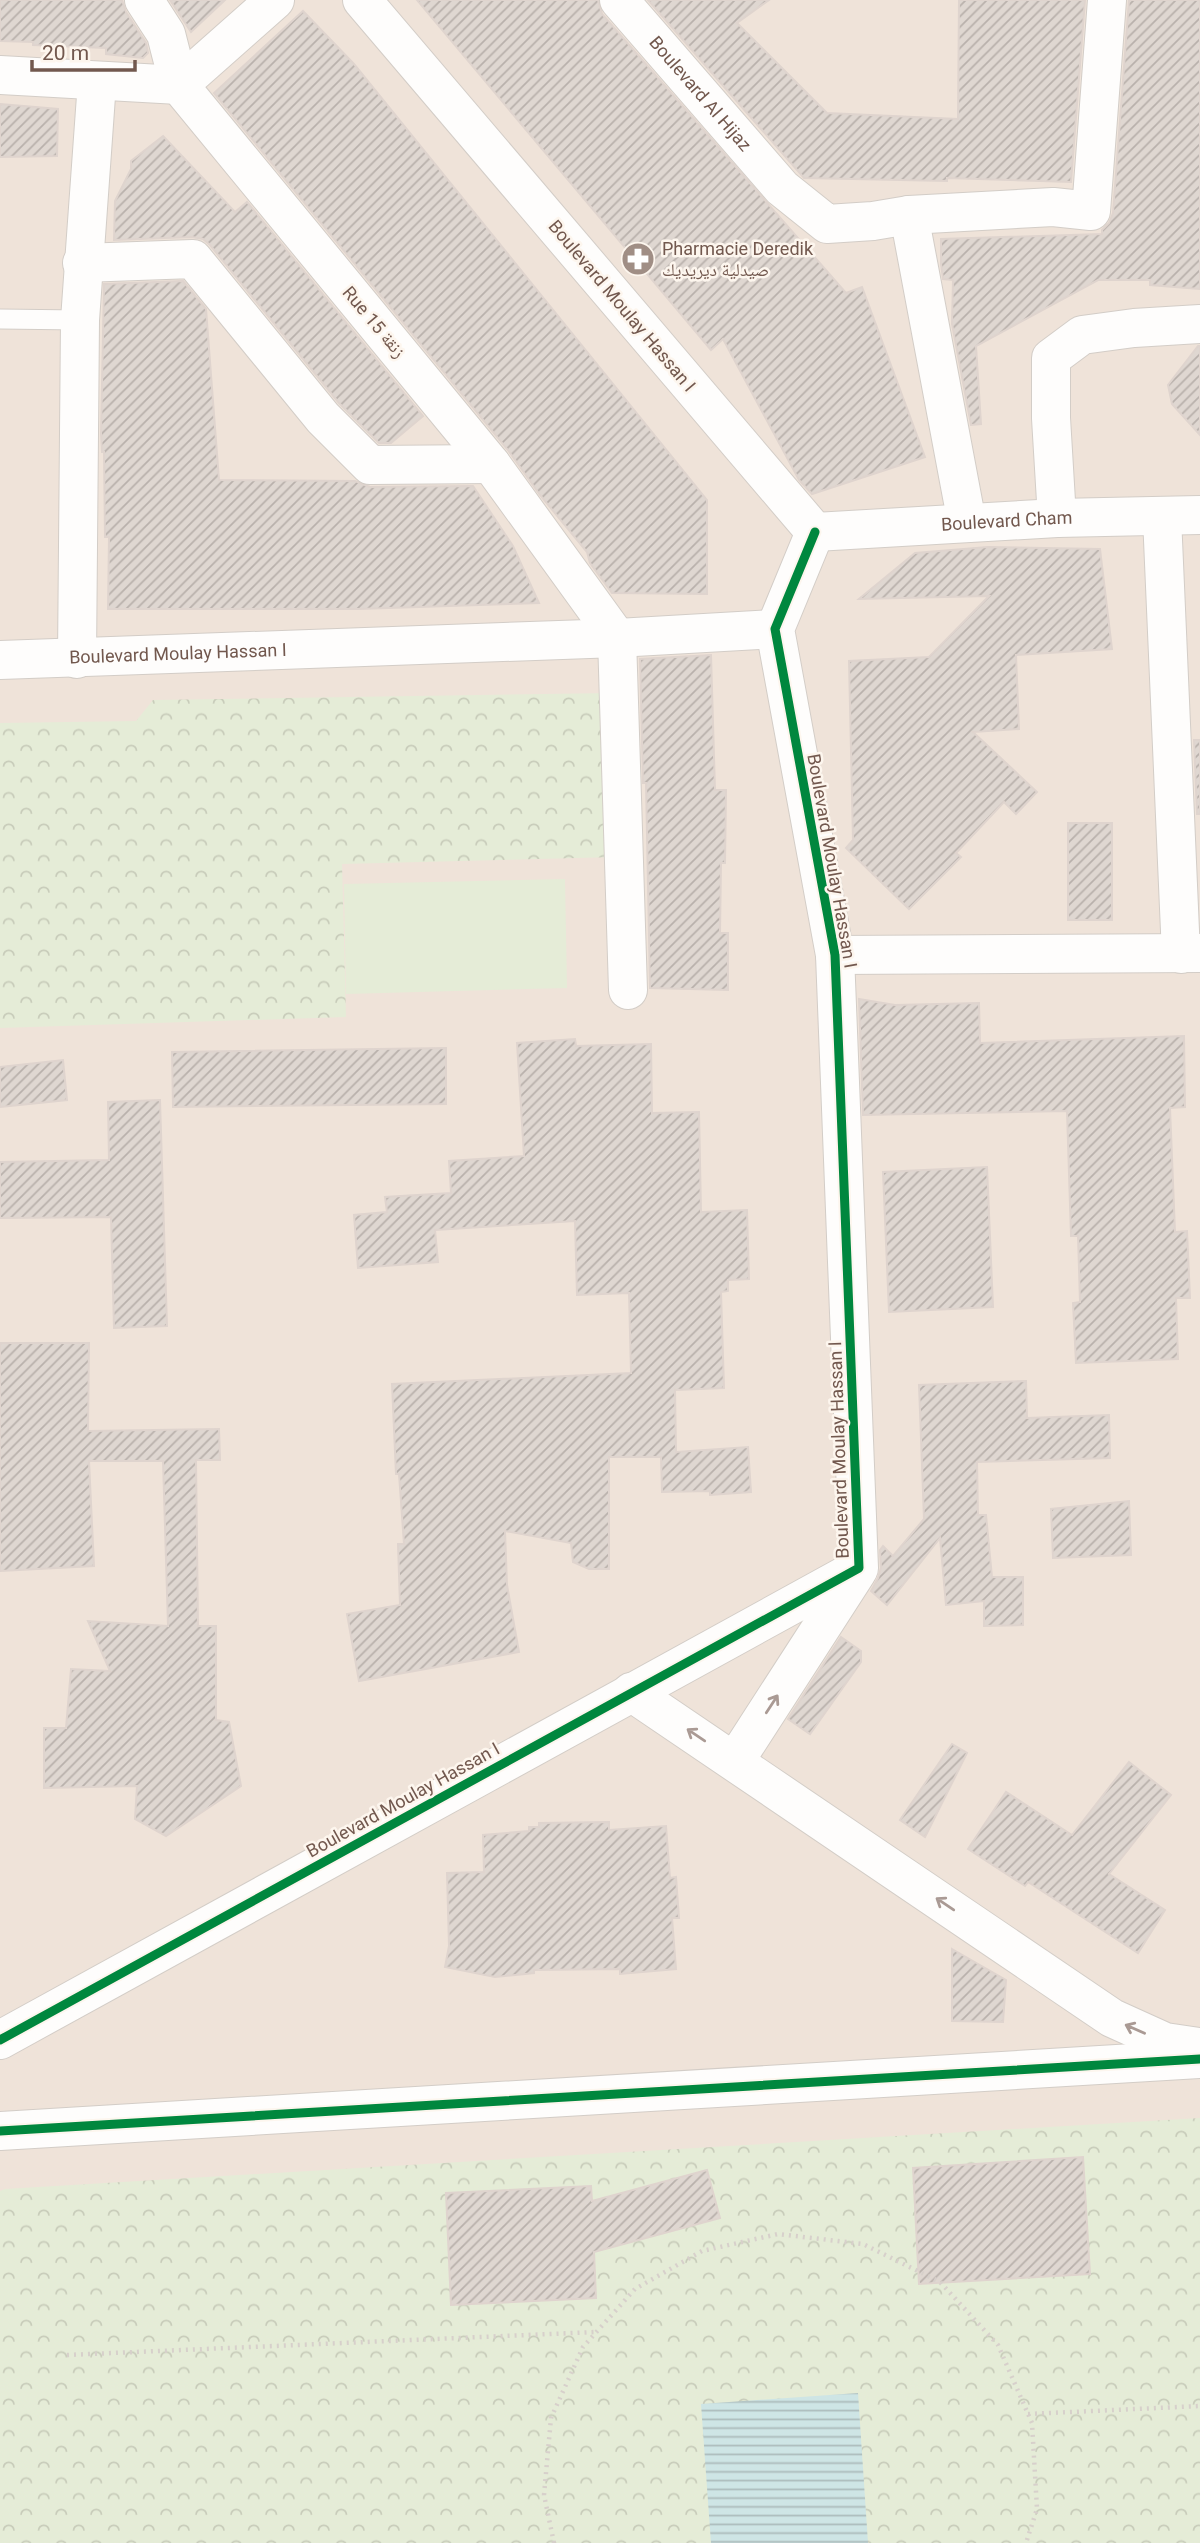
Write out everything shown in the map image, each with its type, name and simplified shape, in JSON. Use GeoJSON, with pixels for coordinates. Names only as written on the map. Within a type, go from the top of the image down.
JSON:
{"type":"FeatureCollection","features":[{"type":"Feature","properties":{"kind":"street","name":"Rue 15 زنقة"},"geometry":{"type":"LineString","coordinates":[[144,0],[166,34],[178,85],[491,464],[618,638]]}},
{"type":"Feature","properties":{"kind":"street"},"geometry":{"type":"LineString","coordinates":[[0,75],[178,85],[275,0]]}},
{"type":"Feature","properties":{"kind":"street","name":"Boulevard Moulay Hassan I"},"geometry":{"type":"LineString","coordinates":[[362,0],[815,532]]}},
{"type":"Feature","properties":{"kind":"street","name":"Boulevard Al Hijaz"},"geometry":{"type":"LineString","coordinates":[[620,0],[782,188],[827,224],[873,222],[909,215],[1052,207],[1091,212],[1107,0]]}},
{"type":"Feature","properties":{"kind":"street"},"geometry":{"type":"LineString","coordinates":[[77,659],[80,320],[97,82]]}},
{"type":"Feature","properties":{"kind":"street"},"geometry":{"type":"LineString","coordinates":[[909,215],[967,523]]}},
{"type":"Feature","properties":{"kind":"street"},"geometry":{"type":"LineString","coordinates":[[82,263],[193,259],[323,418],[370,465],[491,464]]}},
{"type":"Feature","properties":{"kind":"street"},"geometry":{"type":"LineString","coordinates":[[1057,518],[1051,418],[1051,358],[1082,335],[1133,328],[1200,324]]}},
{"type":"Feature","properties":{"kind":"street","name":"Boulevard Cham"},"geometry":{"type":"LineString","coordinates":[[815,532],[1057,518],[1200,515]]}},
{"type":"Feature","properties":{"kind":"street"},"geometry":{"type":"LineString","coordinates":[[835,955],[1191,953],[1186,713],[1162,517]]}},
{"type":"Feature","properties":{"kind":"street"},"geometry":{"type":"LineString","coordinates":[[775,629],[815,532]]}},
{"type":"Feature","properties":{"kind":"street","name":"Boulevard Moulay Hassan I"},"geometry":{"type":"LineString","coordinates":[[0,660],[618,638],[775,629],[835,955],[859,1568],[0,2040]]}},
{"type":"Feature","properties":{"kind":"street"},"geometry":{"type":"LineString","coordinates":[[618,638],[628,990]]}},
{"type":"Feature","properties":{"kind":"street"},"geometry":{"type":"LineString","coordinates":[[735,1761],[859,1568]]}},
{"type":"Feature","properties":{"kind":"street"},"geometry":{"type":"LineString","coordinates":[[631,1692],[1112,2018],[1165,2042],[1200,2047]]}},
{"type":"Feature","properties":{"kind":"street"},"geometry":{"type":"LineString","coordinates":[[0,2132],[1200,2059]]}},
{"type":"Feature","properties":{"kind":"lane"},"geometry":{"type":"LineString","coordinates":[[0,319],[80,320]]}},
{"type":"Feature","properties":{"kind":"path"},"geometry":{"type":"LineString","coordinates":[[554,2543],[544,2495],[551,2418],[583,2347],[635,2289],[702,2250],[778,2234],[863,2244],[940,2282],[998,2345],[1032,2423],[1037,2509],[1026,2543]]}},
{"type":"Feature","properties":{"kind":"path"},"geometry":{"type":"LineString","coordinates":[[67,2356],[597,2332]]}},
{"type":"Feature","properties":{"kind":"path"},"geometry":{"type":"LineString","coordinates":[[1028,2414],[1200,2406]]}},
{"type":"Feature","properties":{"kind":"shaded area"},"geometry":{"type":"Polygon","coordinates":[[[0,0],[1200,0],[1200,2543],[0,2543],[0,0]]]}},
{"type":"Feature","properties":{"kind":"shaded area"},"geometry":{"type":"Polygon","coordinates":[[[858,2393],[868,2543],[711,2543],[701,2404],[858,2393]]]}},
{"type":"Feature","properties":{"kind":"green space"},"geometry":{"type":"Polygon","coordinates":[[[615,693],[617,857],[342,864],[346,1017],[0,1028],[0,723],[136,721],[153,700],[615,693]]]}},
{"type":"Feature","properties":{"kind":"green space"},"geometry":{"type":"Polygon","coordinates":[[[565,879],[567,988],[346,994],[344,884],[565,879]]]}},
{"type":"Feature","properties":{"kind":"green space"},"geometry":{"type":"Polygon","coordinates":[[[1200,2118],[1200,2543],[0,2543],[0,2191],[5,2189],[1200,2118]]]}},
{"type":"Feature","properties":{"kind":"building"},"geometry":{"type":"Polygon","coordinates":[[[0,0],[122,0],[126,12],[146,43],[148,53],[143,58],[106,54],[106,48],[0,41],[0,0]]]}},
{"type":"Feature","properties":{"kind":"building"},"geometry":{"type":"Polygon","coordinates":[[[170,0],[225,0],[191,32],[170,0]]]}},
{"type":"Feature","properties":{"kind":"building"},"geometry":{"type":"Polygon","coordinates":[[[417,0],[598,0],[602,14],[846,293],[862,287],[925,457],[812,494],[799,480],[723,339],[711,350],[417,0]]]}},
{"type":"Feature","properties":{"kind":"building"},"geometry":{"type":"Polygon","coordinates":[[[648,0],[769,0],[737,23],[827,113],[958,119],[959,0],[1085,0],[1071,182],[947,178],[947,181],[804,178],[648,0]]]}},
{"type":"Feature","properties":{"kind":"building"},"geometry":{"type":"Polygon","coordinates":[[[1129,0],[1200,0],[1200,289],[1150,285],[1150,280],[1098,280],[976,346],[981,424],[971,425],[952,324],[953,280],[943,279],[941,239],[1102,234],[1113,213],[1129,0]]]}},
{"type":"Feature","properties":{"kind":"building"},"geometry":{"type":"Polygon","coordinates":[[[303,11],[354,64],[707,500],[707,594],[612,593],[590,563],[587,552],[540,495],[508,450],[214,93],[303,11]]]}},
{"type":"Feature","properties":{"kind":"building"},"geometry":{"type":"Polygon","coordinates":[[[0,104],[58,109],[57,156],[0,157],[0,104]]]}},
{"type":"Feature","properties":{"kind":"building"},"geometry":{"type":"Polygon","coordinates":[[[163,136],[235,212],[247,202],[423,416],[391,443],[379,443],[339,403],[203,239],[192,237],[114,240],[115,201],[131,169],[131,161],[163,136]]]}},
{"type":"Feature","properties":{"kind":"building"},"geometry":{"type":"Polygon","coordinates":[[[183,281],[206,309],[219,480],[355,481],[370,487],[473,486],[513,546],[539,603],[358,609],[108,609],[109,537],[105,537],[104,452],[101,434],[104,284],[183,281]]]}},
{"type":"Feature","properties":{"kind":"building"},"geometry":{"type":"Polygon","coordinates":[[[1198,346],[1200,435],[1172,404],[1168,385],[1198,346]]]}},
{"type":"Feature","properties":{"kind":"building"},"geometry":{"type":"Polygon","coordinates":[[[988,547],[1100,549],[1112,649],[1016,655],[1019,729],[973,732],[1037,792],[1016,814],[1004,802],[956,853],[961,857],[909,909],[846,848],[853,840],[849,661],[929,657],[989,596],[859,599],[915,553],[988,547]]]}},
{"type":"Feature","properties":{"kind":"building"},"geometry":{"type":"Polygon","coordinates":[[[711,655],[715,790],[726,790],[720,933],[728,933],[728,990],[650,988],[646,783],[643,783],[640,659],[711,655]]]}},
{"type":"Feature","properties":{"kind":"building"},"geometry":{"type":"Polygon","coordinates":[[[1194,740],[1200,740],[1200,814],[1197,814],[1194,740]]]}},
{"type":"Feature","properties":{"kind":"building"},"geometry":{"type":"Polygon","coordinates":[[[1068,823],[1112,823],[1112,920],[1068,920],[1068,823]]]}},
{"type":"Feature","properties":{"kind":"building"},"geometry":{"type":"Polygon","coordinates":[[[859,999],[895,1005],[979,1003],[980,1043],[1184,1036],[1185,1107],[1170,1108],[1175,1232],[1187,1231],[1190,1298],[1176,1298],[1178,1359],[1076,1363],[1073,1303],[1080,1302],[1078,1236],[1071,1236],[1067,1111],[863,1115],[859,999]]]}},
{"type":"Feature","properties":{"kind":"building"},"geometry":{"type":"Polygon","coordinates":[[[575,1039],[576,1046],[651,1044],[652,1113],[699,1112],[701,1212],[747,1210],[749,1279],[728,1280],[728,1291],[721,1292],[724,1388],[675,1390],[676,1452],[748,1447],[751,1492],[710,1495],[710,1491],[662,1492],[661,1457],[609,1457],[609,1569],[589,1569],[573,1562],[571,1543],[505,1531],[507,1585],[519,1652],[359,1681],[347,1614],[400,1605],[398,1544],[404,1544],[399,1474],[396,1474],[392,1384],[631,1373],[629,1293],[577,1295],[575,1221],[435,1230],[438,1262],[358,1268],[354,1215],[387,1212],[385,1197],[451,1193],[449,1161],[524,1156],[517,1043],[575,1039]]]}},
{"type":"Feature","properties":{"kind":"building"},"geometry":{"type":"Polygon","coordinates":[[[446,1048],[446,1104],[173,1107],[172,1052],[446,1048]]]}},
{"type":"Feature","properties":{"kind":"building"},"geometry":{"type":"Polygon","coordinates":[[[63,1060],[67,1100],[0,1107],[0,1067],[63,1060]]]}},
{"type":"Feature","properties":{"kind":"building"},"geometry":{"type":"Polygon","coordinates":[[[160,1100],[167,1326],[114,1328],[111,1217],[0,1218],[0,1162],[109,1160],[108,1102],[160,1100]]]}},
{"type":"Feature","properties":{"kind":"building"},"geometry":{"type":"Polygon","coordinates":[[[987,1167],[993,1307],[889,1312],[883,1172],[987,1167]]]}},
{"type":"Feature","properties":{"kind":"building"},"geometry":{"type":"Polygon","coordinates":[[[0,1343],[89,1343],[88,1431],[219,1429],[220,1460],[196,1460],[198,1626],[216,1626],[216,1720],[229,1722],[241,1786],[166,1836],[135,1819],[137,1786],[44,1788],[44,1728],[66,1728],[71,1669],[110,1671],[88,1621],[168,1626],[163,1461],[89,1461],[94,1566],[0,1571],[0,1343]]]}},
{"type":"Feature","properties":{"kind":"building"},"geometry":{"type":"Polygon","coordinates":[[[1026,1381],[1027,1418],[1109,1415],[1110,1458],[977,1462],[978,1515],[986,1515],[992,1577],[1023,1577],[1023,1625],[984,1626],[984,1601],[946,1605],[940,1538],[887,1605],[871,1591],[881,1568],[880,1550],[883,1546],[893,1556],[924,1519],[919,1385],[1026,1381]]]}},
{"type":"Feature","properties":{"kind":"building"},"geometry":{"type":"Polygon","coordinates":[[[1129,1501],[1131,1555],[1053,1558],[1051,1509],[1129,1501]]]}},
{"type":"Feature","properties":{"kind":"building"},"geometry":{"type":"Polygon","coordinates":[[[841,1637],[861,1651],[861,1662],[810,1734],[788,1719],[841,1637]]]}},
{"type":"Feature","properties":{"kind":"building"},"geometry":{"type":"Polygon","coordinates":[[[952,1744],[967,1753],[925,1837],[900,1820],[952,1744]]]}},
{"type":"Feature","properties":{"kind":"building"},"geometry":{"type":"Polygon","coordinates":[[[1129,1762],[1171,1795],[1109,1874],[1165,1910],[1138,1953],[1028,1882],[1025,1886],[968,1849],[1006,1792],[1072,1835],[1129,1762]]]}},
{"type":"Feature","properties":{"kind":"building"},"geometry":{"type":"Polygon","coordinates":[[[609,1822],[609,1830],[666,1826],[670,1878],[676,1877],[679,1918],[672,1918],[676,1969],[620,1974],[620,1969],[534,1970],[534,1973],[495,1977],[445,1967],[449,1946],[447,1873],[484,1872],[483,1835],[529,1831],[529,1827],[539,1827],[539,1823],[609,1822]]]}},
{"type":"Feature","properties":{"kind":"building"},"geometry":{"type":"Polygon","coordinates":[[[952,1949],[1006,1980],[1003,2022],[952,2021],[952,1949]]]}},
{"type":"Feature","properties":{"kind":"building"},"geometry":{"type":"Polygon","coordinates":[[[1083,2157],[1090,2274],[919,2284],[913,2168],[1083,2157]]]}},
{"type":"Feature","properties":{"kind":"building"},"geometry":{"type":"Polygon","coordinates":[[[707,2170],[720,2218],[594,2252],[596,2298],[451,2305],[446,2193],[591,2186],[592,2201],[707,2170]]]}},
{"type":"Feature","properties":{"kind":"cycle path"},"geometry":{"type":"LineString","coordinates":[[0,2040],[859,1568],[835,955],[775,629],[815,532]]}},
{"type":"Feature","properties":{"kind":"cycle path"},"geometry":{"type":"LineString","coordinates":[[0,2131],[1200,2059]]}},
{"type":"Feature","properties":{"kind":"place","name":"Pharmacie Deredik صيدلية ديريديك"},"geometry":{"type":"Point","coordinates":[638,259]}}]}
